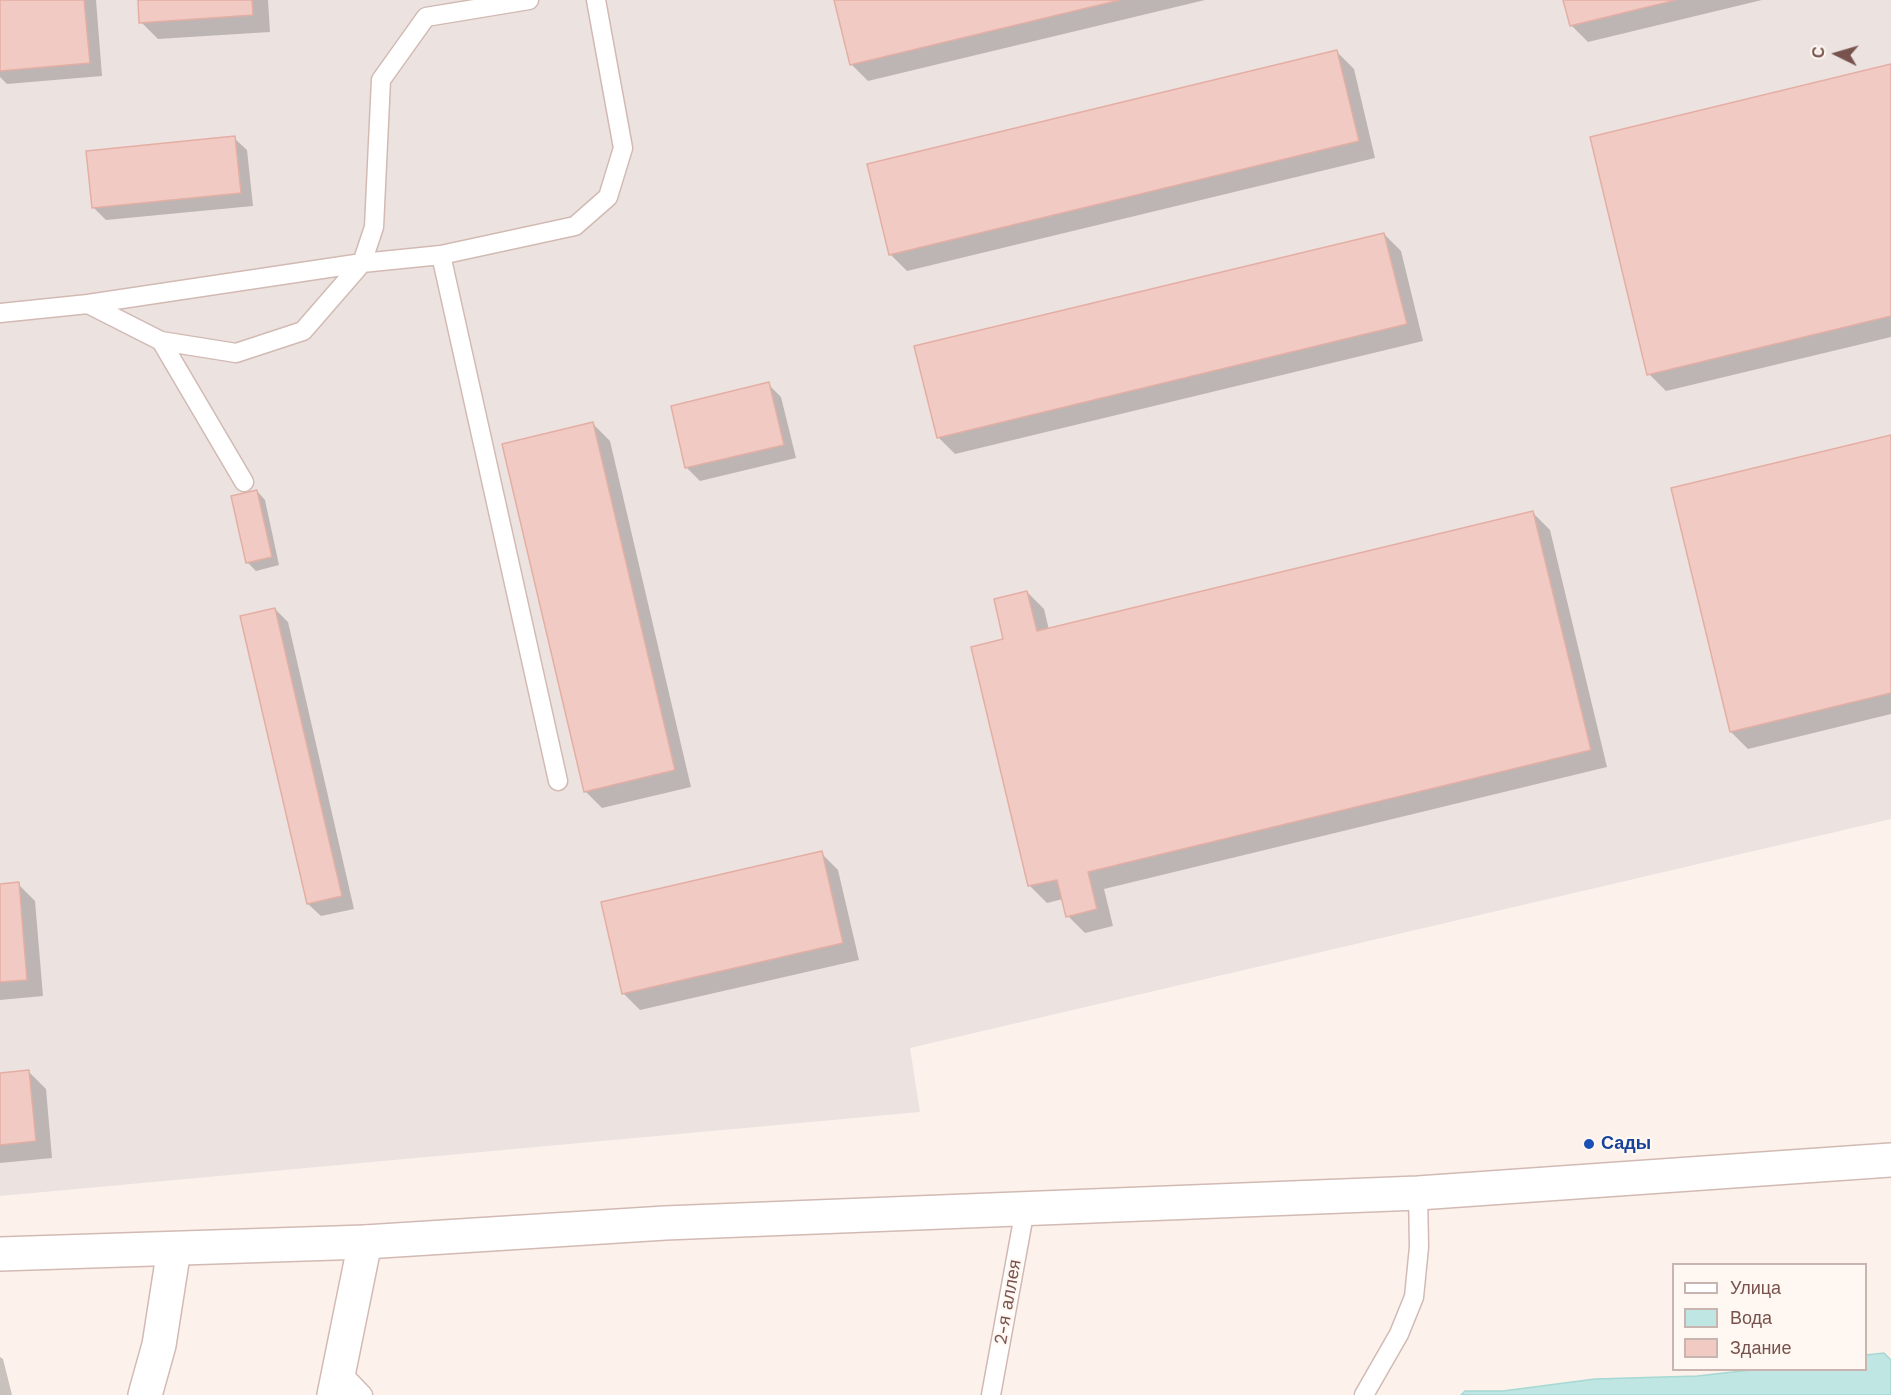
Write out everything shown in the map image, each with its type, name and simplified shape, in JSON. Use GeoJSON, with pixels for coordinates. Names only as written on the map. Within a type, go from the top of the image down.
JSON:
{"type":"FeatureCollection","features":[{"type":"Feature","properties":{"kind":"street"},"geometry":{"type":"LineString","coordinates":[[0,1254],[364,1242],[665,1222],[1418,1193],[1891,1160]]}},
{"type":"Feature","properties":{"kind":"street"},"geometry":{"type":"LineString","coordinates":[[336,1383],[364,1242]]}},
{"type":"Feature","properties":{"kind":"street"},"geometry":{"type":"LineString","coordinates":[[144,1395],[159,1345],[174,1250]]}},
{"type":"Feature","properties":{"kind":"lane"},"geometry":{"type":"LineString","coordinates":[[88,304],[161,341],[236,353],[303,331],[362,263],[374,227],[381,80],[426,17],[529,0]]}},
{"type":"Feature","properties":{"kind":"lane"},"geometry":{"type":"LineString","coordinates":[[0,313],[88,304],[362,263],[441,255],[575,226],[609,197],[623,148],[596,0]]}},
{"type":"Feature","properties":{"kind":"lane"},"geometry":{"type":"LineString","coordinates":[[441,255],[558,781]]}},
{"type":"Feature","properties":{"kind":"lane"},"geometry":{"type":"LineString","coordinates":[[161,341],[244,482]]}},
{"type":"Feature","properties":{"kind":"lane"},"geometry":{"type":"LineString","coordinates":[[1364,1395],[1399,1334],[1414,1297],[1419,1247],[1418,1193]]}},
{"type":"Feature","properties":{"kind":"lane","name":"2-я аллея"},"geometry":{"type":"LineString","coordinates":[[991,1395],[1024,1209]]}},
{"type":"Feature","properties":{"kind":"lane"},"geometry":{"type":"LineString","coordinates":[[336,1383],[363,1395]]}},
{"type":"Feature","properties":{"kind":"shaded area"},"geometry":{"type":"Polygon","coordinates":[[[0,0],[1891,0],[1891,819],[910,1048],[920,1112],[0,1196],[0,0]]]}},
{"type":"Feature","properties":{"kind":"water"},"geometry":{"type":"Polygon","coordinates":[[[1884,1353],[1891,1360],[1891,1395],[1461,1395],[1465,1391],[1503,1391],[1595,1379],[1697,1376],[1742,1371],[1867,1371],[1867,1355],[1884,1353]]]}},
{"type":"Feature","properties":{"kind":"building"},"geometry":{"type":"Polygon","coordinates":[[[0,0],[84,0],[90,63],[0,71],[0,0]]]}},
{"type":"Feature","properties":{"kind":"building"},"geometry":{"type":"Polygon","coordinates":[[[138,0],[252,0],[253,15],[139,23],[138,0]]]}},
{"type":"Feature","properties":{"kind":"building"},"geometry":{"type":"Polygon","coordinates":[[[834,0],[1120,0],[850,65],[834,0]]]}},
{"type":"Feature","properties":{"kind":"building"},"geometry":{"type":"Polygon","coordinates":[[[1563,0],[1676,0],[1570,26],[1563,0]]]}},
{"type":"Feature","properties":{"kind":"building"},"geometry":{"type":"Polygon","coordinates":[[[1337,50],[1359,141],[889,255],[867,164],[1337,50]]]}},
{"type":"Feature","properties":{"kind":"building"},"geometry":{"type":"Polygon","coordinates":[[[1891,64],[1891,316],[1647,375],[1590,137],[1891,64]]]}},
{"type":"Feature","properties":{"kind":"building"},"geometry":{"type":"Polygon","coordinates":[[[235,136],[241,193],[92,208],[86,151],[235,136]]]}},
{"type":"Feature","properties":{"kind":"building"},"geometry":{"type":"Polygon","coordinates":[[[1384,233],[1407,324],[937,438],[914,346],[1384,233]]]}},
{"type":"Feature","properties":{"kind":"building"},"geometry":{"type":"Polygon","coordinates":[[[769,382],[784,445],[685,468],[671,406],[769,382]]]}},
{"type":"Feature","properties":{"kind":"building"},"geometry":{"type":"Polygon","coordinates":[[[593,422],[675,770],[584,792],[502,444],[593,422]]]}},
{"type":"Feature","properties":{"kind":"building"},"geometry":{"type":"Polygon","coordinates":[[[1891,435],[1891,693],[1730,732],[1671,488],[1891,435]]]}},
{"type":"Feature","properties":{"kind":"building"},"geometry":{"type":"Polygon","coordinates":[[[257,490],[272,557],[246,563],[231,496],[257,490]]]}},
{"type":"Feature","properties":{"kind":"building"},"geometry":{"type":"Polygon","coordinates":[[[1533,511],[1591,750],[1088,872],[1097,909],[1066,917],[1057,880],[1028,886],[971,647],[1003,639],[994,599],[1027,591],[1037,631],[1533,511]]]}},
{"type":"Feature","properties":{"kind":"building"},"geometry":{"type":"Polygon","coordinates":[[[275,608],[342,896],[307,904],[240,616],[275,608]]]}},
{"type":"Feature","properties":{"kind":"building"},"geometry":{"type":"Polygon","coordinates":[[[822,851],[843,943],[622,994],[601,902],[822,851]]]}},
{"type":"Feature","properties":{"kind":"building"},"geometry":{"type":"Polygon","coordinates":[[[19,882],[27,980],[0,982],[0,884],[19,882]]]}},
{"type":"Feature","properties":{"kind":"building"},"geometry":{"type":"Polygon","coordinates":[[[29,1070],[36,1141],[0,1145],[0,1073],[29,1070]]]}},
{"type":"Feature","properties":{"kind":"place","name":"Сады"},"geometry":{"type":"Point","coordinates":[1589,1144]}}]}
